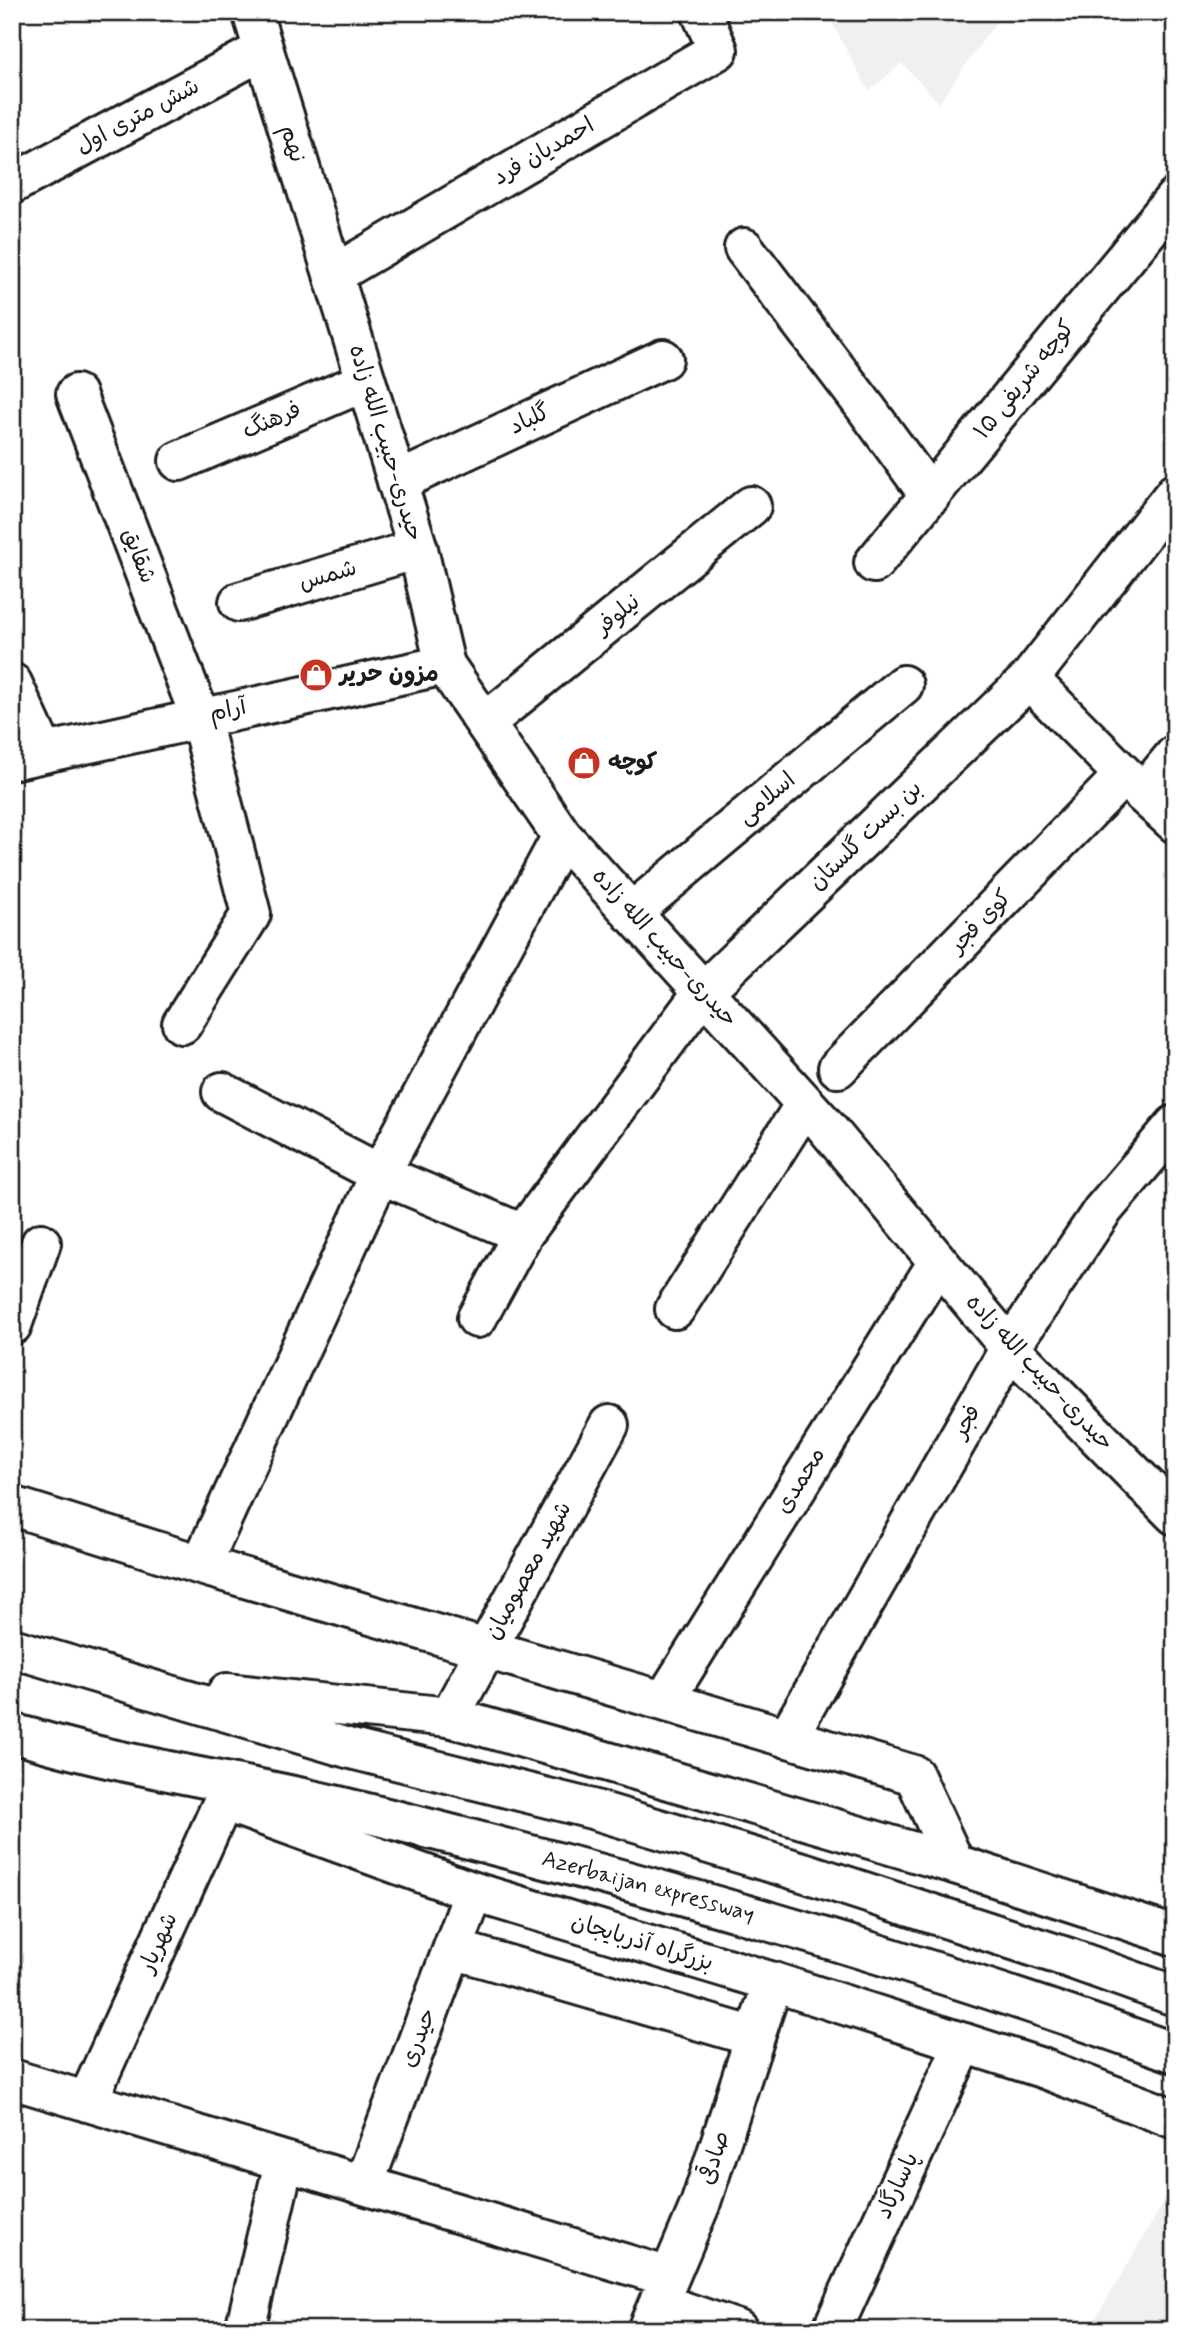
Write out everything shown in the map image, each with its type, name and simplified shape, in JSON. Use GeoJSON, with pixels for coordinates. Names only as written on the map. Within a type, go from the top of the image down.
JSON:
{"type":"FeatureCollection","features":[{"type":"Feature","properties":{"kind":"main road","name":"نهم"},"geometry":{"type":"LineString","coordinates":[[252,12],[333,275]]}},
{"type":"Feature","properties":{"kind":"main road","name":"احمدیان فرد"},"geometry":{"type":"LineString","coordinates":[[333,275],[718,50],[701,12]]}},
{"type":"Feature","properties":{"kind":"main road","name":"شش متری اول"},"geometry":{"type":"LineString","coordinates":[[12,184],[263,50]]}},
{"type":"Feature","properties":{"kind":"main road","name":"کوچه شریفی ۱۵"},"geometry":{"type":"LineString","coordinates":[[874,563],[1175,198]]}},
{"type":"Feature","properties":{"kind":"main road"},"geometry":{"type":"LineString","coordinates":[[744,248],[930,496]]}},
{"type":"Feature","properties":{"kind":"main road","name":"حیدری-حبیب الله زاده"},"geometry":{"type":"LineString","coordinates":[[333,275],[418,549],[445,665],[562,836],[805,1104],[1010,1348],[1175,1516]]}},
{"type":"Feature","properties":{"kind":"main road","name":"گلباد"},"geometry":{"type":"LineString","coordinates":[[397,482],[663,359]]}},
{"type":"Feature","properties":{"kind":"main road","name":"فرهنگ"},"geometry":{"type":"LineString","coordinates":[[178,461],[366,381]]}},
{"type":"Feature","properties":{"kind":"main road","name":"شقایق"},"geometry":{"type":"LineString","coordinates":[[76,394],[200,717],[251,914],[182,1024]]}},
{"type":"Feature","properties":{"kind":"main road","name":"بن بست گلستان"},"geometry":{"type":"LineString","coordinates":[[477,1318],[523,1234],[703,992],[1029,680],[1175,493]]}},
{"type":"Feature","properties":{"kind":"main road","name":"نیلوفر"},"geometry":{"type":"LineString","coordinates":[[485,723],[751,506]]}},
{"type":"Feature","properties":{"kind":"main road","name":"شمس"},"geometry":{"type":"LineString","coordinates":[[239,602],[418,549]]}},
{"type":"Feature","properties":{"kind":"main road","name":"آرام"},"geometry":{"type":"LineString","coordinates":[[28,756],[445,665]]}},
{"type":"Feature","properties":{"kind":"main road"},"geometry":{"type":"LineString","coordinates":[[1029,680],[1175,823]]}},
{"type":"Feature","properties":{"kind":"main road"},"geometry":{"type":"LineString","coordinates":[[12,683],[28,756]]}},
{"type":"Feature","properties":{"kind":"main road","name":"اسلامی"},"geometry":{"type":"LineString","coordinates":[[631,913],[904,685]]}},
{"type":"Feature","properties":{"kind":"main road","name":"کوی فجر"},"geometry":{"type":"LineString","coordinates":[[838,1068],[1134,785],[1175,755]]}},
{"type":"Feature","properties":{"kind":"main road"},"geometry":{"type":"LineString","coordinates":[[201,1565],[380,1174],[562,836]]}},
{"type":"Feature","properties":{"kind":"main road"},"geometry":{"type":"LineString","coordinates":[[222,1092],[380,1174],[523,1234]]}},
{"type":"Feature","properties":{"kind":"main road"},"geometry":{"type":"LineString","coordinates":[[675,1310],[805,1104]]}},
{"type":"Feature","properties":{"kind":"main road","name":"فجر"},"geometry":{"type":"LineString","coordinates":[[787,1738],[1010,1348],[1102,1211],[1175,1125]]}},
{"type":"Feature","properties":{"kind":"main road"},"geometry":{"type":"LineString","coordinates":[[12,1325],[41,1243]]}},
{"type":"Feature","properties":{"kind":"main road","name":"محمدی"},"geometry":{"type":"LineString","coordinates":[[664,1701],[938,1262]]}},
{"type":"Feature","properties":{"kind":"main road","name":"شهید معصومیان"},"geometry":{"type":"LineString","coordinates":[[449,1717],[609,1425]]}},
{"type":"Feature","properties":{"kind":"main road"},"geometry":{"type":"LineString","coordinates":[[12,1506],[201,1565],[914,1775],[955,1864]]}},
{"type":"Feature","properties":{"kind":"main road"},"geometry":{"type":"LineString","coordinates":[[12,1648],[351,1749],[593,1809],[806,1872],[1069,1958],[1175,1996]]}},
{"type":"Feature","properties":{"kind":"main road"},"geometry":{"type":"LineString","coordinates":[[131,1682],[449,1717],[955,1864],[1175,1936]]}},
{"type":"Feature","properties":{"kind":"main road","name":"بزرگراه آذربایجان"},"geometry":{"type":"LineString","coordinates":[[12,1733],[227,1792],[474,1892],[773,1982],[1042,2068],[1175,2119]]}},
{"type":"Feature","properties":{"kind":"main road","name":"Azerbaijan expressway"},"geometry":{"type":"LineString","coordinates":[[227,1792],[334,1805],[577,1867],[789,1926],[1057,2010],[1175,2053]]}},
{"type":"Feature","properties":{"kind":"main road","name":"شهریار"},"geometry":{"type":"LineString","coordinates":[[87,2102],[227,1792]]}},
{"type":"Feature","properties":{"kind":"main road","name":"حیدری"},"geometry":{"type":"LineString","coordinates":[[364,2184],[474,1892]]}},
{"type":"Feature","properties":{"kind":"main road"},"geometry":{"type":"LineString","coordinates":[[453,1949],[755,2037]]}},
{"type":"Feature","properties":{"kind":"main road","name":"صادقی"},"geometry":{"type":"LineString","coordinates":[[658,2303],[700,2205],[773,1982]]}},
{"type":"Feature","properties":{"kind":"main road","name":"پاسارگاد"},"geometry":{"type":"LineString","coordinates":[[832,2330],[964,2043]]}},
{"type":"Feature","properties":{"kind":"main road"},"geometry":{"type":"LineString","coordinates":[[12,2079],[364,2184],[658,2303],[737,2330]]}},
{"type":"Feature","properties":{"kind":"main road"},"geometry":{"type":"LineString","coordinates":[[245,2330],[284,2162]]}},
{"type":"Feature","properties":{"kind":"shaded area"},"geometry":{"type":"Polygon","coordinates":[[[826,12],[1003,12],[939,103],[902,63],[869,91],[826,12]]]}},
{"type":"Feature","properties":{"kind":"shaded area"},"geometry":{"type":"Polygon","coordinates":[[[1168,2195],[1175,2199],[1175,2330],[1089,2330],[1168,2195]]]}},
{"type":"Feature","properties":{"kind":"place","name":"مزون حریر"},"geometry":{"type":"Point","coordinates":[316,675]}},
{"type":"Feature","properties":{"kind":"place","name":"کوچه"},"geometry":{"type":"Point","coordinates":[584,763]}}]}
